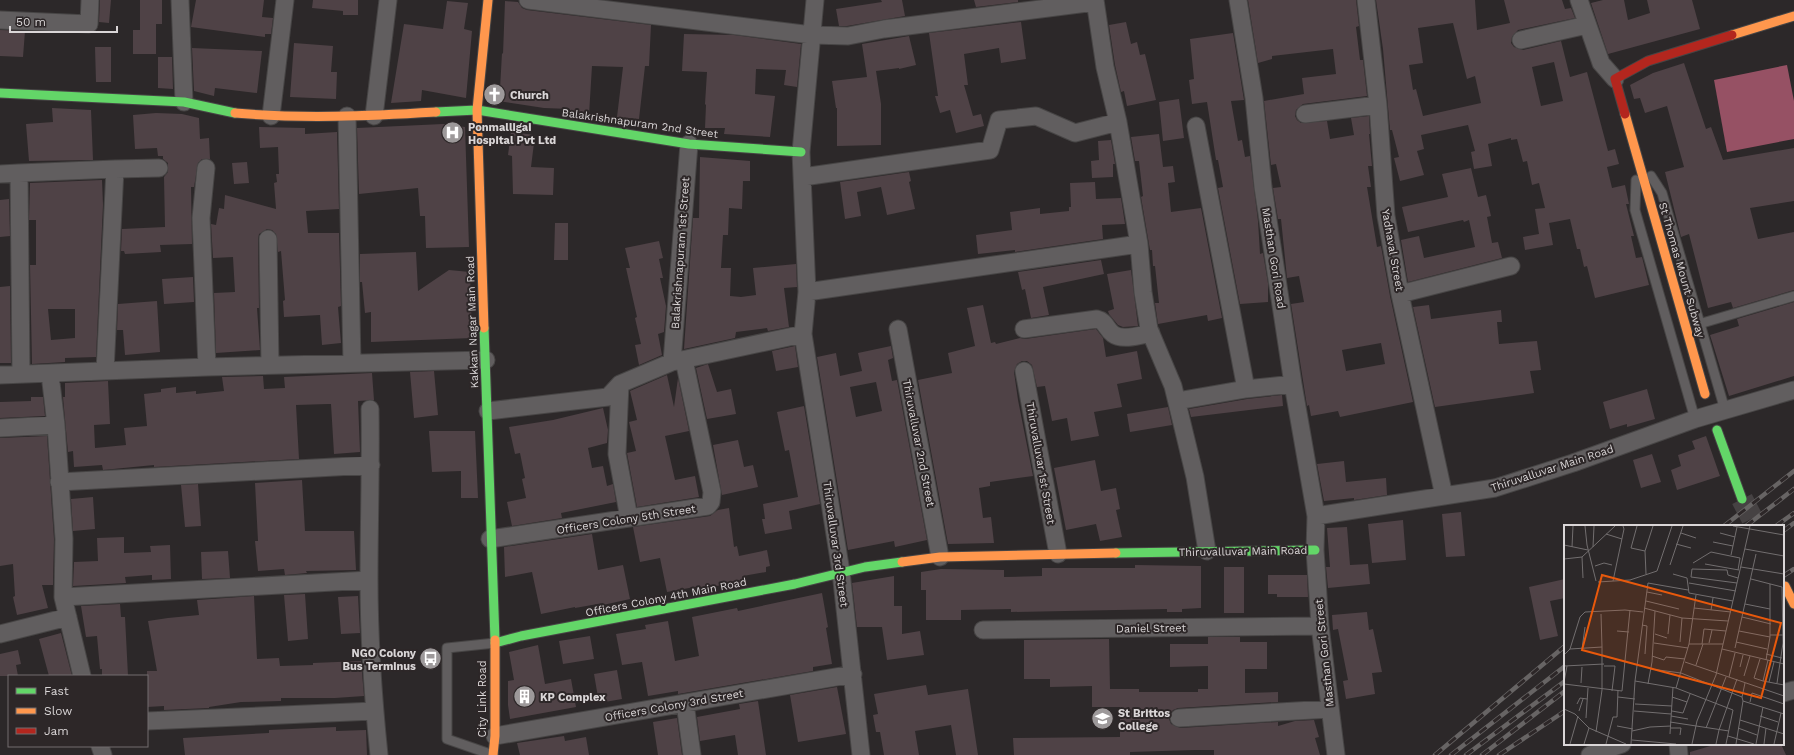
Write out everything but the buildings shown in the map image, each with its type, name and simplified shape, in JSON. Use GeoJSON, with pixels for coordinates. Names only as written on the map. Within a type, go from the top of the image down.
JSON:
{"type":"FeatureCollection","features":[{"type":"Feature","properties":{"kind":"street"},"geometry":{"type":"LineString","coordinates":[[0,20],[89,24],[90,0]]}},
{"type":"Feature","properties":{"kind":"street"},"geometry":{"type":"LineString","coordinates":[[180,0],[184,102]]}},
{"type":"Feature","properties":{"kind":"street"},"geometry":{"type":"LineString","coordinates":[[271,116],[285,0]]}},
{"type":"Feature","properties":{"kind":"street"},"geometry":{"type":"LineString","coordinates":[[374,116],[388,0]]}},
{"type":"Feature","properties":{"kind":"street","name":"Kakkan Nagar Main Road"},"geometry":{"type":"LineString","coordinates":[[488,0],[477,110],[488,412],[490,539],[495,643]]}},
{"type":"Feature","properties":{"kind":"street"},"geometry":{"type":"LineString","coordinates":[[528,0],[812,35],[848,36],[884,29],[1095,1],[1105,67],[1118,122],[1139,244],[1143,292],[1151,333],[1173,386],[1177,401],[1195,477],[1207,551]]}},
{"type":"Feature","properties":{"kind":"street","name":"Thiruvalluvar 3rd Street"},"geometry":{"type":"LineString","coordinates":[[815,0],[801,152],[807,292],[803,334],[841,572],[861,755]]}},
{"type":"Feature","properties":{"kind":"street","name":"Masthan Gori Road"},"geometry":{"type":"LineString","coordinates":[[1238,0],[1254,98],[1263,187],[1293,384],[1316,516]]}},
{"type":"Feature","properties":{"kind":"street","name":"Yadhaval Street"},"geometry":{"type":"LineString","coordinates":[[1366,0],[1378,105],[1386,216],[1400,294],[1444,496]]}},
{"type":"Feature","properties":{"kind":"street"},"geometry":{"type":"LineString","coordinates":[[1579,0],[1601,63],[1615,79],[1648,62],[1794,16]]}},
{"type":"Feature","properties":{"kind":"street"},"geometry":{"type":"LineString","coordinates":[[1521,40],[1587,25]]}},
{"type":"Feature","properties":{"kind":"street","name":"St Thomas Mount Subway"},"geometry":{"type":"LineString","coordinates":[[1615,79],[1705,394]]}},
{"type":"Feature","properties":{"kind":"street","name":"Balakrishnapuram 2nd Street"},"geometry":{"type":"LineString","coordinates":[[0,93],[184,102],[227,112],[271,116],[374,116],[477,110],[688,144],[801,152]]}},
{"type":"Feature","properties":{"kind":"street"},"geometry":{"type":"LineString","coordinates":[[1305,114],[1378,105]]}},
{"type":"Feature","properties":{"kind":"street"},"geometry":{"type":"LineString","coordinates":[[347,116],[352,363]]}},
{"type":"Feature","properties":{"kind":"street"},"geometry":{"type":"LineString","coordinates":[[803,177],[990,150],[999,120],[1036,116],[1075,133],[1118,122]]}},
{"type":"Feature","properties":{"kind":"street"},"geometry":{"type":"LineString","coordinates":[[1196,126],[1246,389]]}},
{"type":"Feature","properties":{"kind":"street","name":"Balakrishnapuram 1st Street"},"geometry":{"type":"LineString","coordinates":[[678,361],[688,144]]}},
{"type":"Feature","properties":{"kind":"street"},"geometry":{"type":"LineString","coordinates":[[0,174],[159,168]]}},
{"type":"Feature","properties":{"kind":"street"},"geometry":{"type":"LineString","coordinates":[[206,168],[201,218],[207,367]]}},
{"type":"Feature","properties":{"kind":"street"},"geometry":{"type":"LineString","coordinates":[[105,371],[115,169]]}},
{"type":"Feature","properties":{"kind":"street"},"geometry":{"type":"LineString","coordinates":[[19,173],[21,374]]}},
{"type":"Feature","properties":{"kind":"street"},"geometry":{"type":"LineString","coordinates":[[268,239],[270,365]]}},
{"type":"Feature","properties":{"kind":"street"},"geometry":{"type":"LineString","coordinates":[[807,292],[1139,244]]}},
{"type":"Feature","properties":{"kind":"street"},"geometry":{"type":"LineString","coordinates":[[1400,294],[1511,266]]}},
{"type":"Feature","properties":{"kind":"street"},"geometry":{"type":"LineString","coordinates":[[1024,329],[1097,319],[1101,320],[1105,324],[1112,334],[1119,336],[1151,333]]}},
{"type":"Feature","properties":{"kind":"street","name":"Thiruvalluvar 2nd Street"},"geometry":{"type":"LineString","coordinates":[[898,329],[940,557]]}},
{"type":"Feature","properties":{"kind":"street"},"geometry":{"type":"LineString","coordinates":[[488,412],[598,399],[608,396],[620,384],[678,361],[803,334]]}},
{"type":"Feature","properties":{"kind":"street"},"geometry":{"type":"LineString","coordinates":[[0,375],[270,365],[486,360]]}},
{"type":"Feature","properties":{"kind":"street","name":"Officers Colony 5th Street"},"geometry":{"type":"LineString","coordinates":[[490,539],[708,506],[711,502],[712,492],[678,361]]}},
{"type":"Feature","properties":{"kind":"street","name":"Thiruvalluvar 1st Street"},"geometry":{"type":"LineString","coordinates":[[1024,371],[1058,554]]}},
{"type":"Feature","properties":{"kind":"street"},"geometry":{"type":"LineString","coordinates":[[50,374],[56,425],[64,539],[63,597],[82,675]]}},
{"type":"Feature","properties":{"kind":"street"},"geometry":{"type":"LineString","coordinates":[[620,384],[617,454],[629,518]]}},
{"type":"Feature","properties":{"kind":"street"},"geometry":{"type":"LineString","coordinates":[[1177,401],[1246,389],[1293,384]]}},
{"type":"Feature","properties":{"kind":"street","name":"Thiruvalluvar Main Road"},"geometry":{"type":"LineString","coordinates":[[841,572],[865,567],[940,557],[1314,550],[1316,516],[1495,488],[1573,463],[1695,419],[1794,390]]}},
{"type":"Feature","properties":{"kind":"street"},"geometry":{"type":"LineString","coordinates":[[370,409],[371,465],[369,580],[374,711],[379,755]]}},
{"type":"Feature","properties":{"kind":"street"},"geometry":{"type":"LineString","coordinates":[[0,428],[56,425]]}},
{"type":"Feature","properties":{"kind":"street"},"geometry":{"type":"LineString","coordinates":[[1717,430],[1742,499]]}},
{"type":"Feature","properties":{"kind":"street"},"geometry":{"type":"LineString","coordinates":[[59,482],[371,465]]}},
{"type":"Feature","properties":{"kind":"street","name":"Masthan Gori Street"},"geometry":{"type":"LineString","coordinates":[[1314,550],[1320,626],[1336,755]]}},
{"type":"Feature","properties":{"kind":"street","name":"Officers Colony 4th Main Road"},"geometry":{"type":"LineString","coordinates":[[495,643],[521,636],[795,584],[841,572]]}},
{"type":"Feature","properties":{"kind":"street"},"geometry":{"type":"LineString","coordinates":[[63,597],[369,580]]}},
{"type":"Feature","properties":{"kind":"street"},"geometry":{"type":"LineString","coordinates":[[1785,586],[1794,604]]}},
{"type":"Feature","properties":{"kind":"street"},"geometry":{"type":"LineString","coordinates":[[0,634],[68,617]]}},
{"type":"Feature","properties":{"kind":"street","name":"Daniel Street"},"geometry":{"type":"LineString","coordinates":[[983,630],[1320,626]]}},
{"type":"Feature","properties":{"kind":"street","name":"City Link Road"},"geometry":{"type":"LineString","coordinates":[[493,755],[495,736],[495,643]]}},
{"type":"Feature","properties":{"kind":"street","name":"Officers Colony 3rd Street"},"geometry":{"type":"LineString","coordinates":[[495,736],[853,674]]}},
{"type":"Feature","properties":{"kind":"street"},"geometry":{"type":"LineString","coordinates":[[1784,693],[1794,690]]}},
{"type":"Feature","properties":{"kind":"street"},"geometry":{"type":"LineString","coordinates":[[685,703],[692,755]]}},
{"type":"Feature","properties":{"kind":"street"},"geometry":{"type":"LineString","coordinates":[[1178,718],[1330,709]]}},
{"type":"Feature","properties":{"kind":"street"},"geometry":{"type":"LineString","coordinates":[[148,721],[374,711]]}},
{"type":"Feature","properties":{"kind":"street"},"geometry":{"type":"LineString","coordinates":[[1590,755],[1619,745]]}},
{"type":"Feature","properties":{"kind":"street"},"geometry":{"type":"LineString","coordinates":[[1678,745],[1679,755]]}},
{"type":"Feature","properties":{"kind":"lane"},"geometry":{"type":"LineString","coordinates":[[1637,153],[1662,193],[1725,410]]}},
{"type":"Feature","properties":{"kind":"lane"},"geometry":{"type":"LineString","coordinates":[[1637,153],[1635,210],[1695,419]]}},
{"type":"Feature","properties":{"kind":"lane"},"geometry":{"type":"LineString","coordinates":[[1699,324],[1794,296]]}},
{"type":"Feature","properties":{"kind":"lane"},"geometry":{"type":"LineString","coordinates":[[493,755],[447,739],[447,648],[495,643]]}},
{"type":"Feature","properties":{"kind":"shaded area"},"geometry":{"type":"Polygon","coordinates":[[[1787,65],[1794,101],[1794,139],[1727,152],[1714,80],[1787,65]]]}},
{"type":"Feature","properties":{"kind":"tunnel"},"geometry":{"type":"LineString","coordinates":[[1742,499],[1755,525]]}},
{"type":"Feature","properties":{"kind":"railway"},"geometry":{"type":"LineString","coordinates":[[1725,525],[1794,471]]}},
{"type":"Feature","properties":{"kind":"railway"},"geometry":{"type":"LineString","coordinates":[[1747,525],[1794,489]]}},
{"type":"Feature","properties":{"kind":"railway"},"geometry":{"type":"LineString","coordinates":[[1777,525],[1794,513]]}},
{"type":"Feature","properties":{"kind":"railway"},"geometry":{"type":"LineString","coordinates":[[1784,530],[1794,523]]}},
{"type":"Feature","properties":{"kind":"railway"},"geometry":{"type":"LineString","coordinates":[[1784,575],[1794,569]]}},
{"type":"Feature","properties":{"kind":"railway"},"geometry":{"type":"LineString","coordinates":[[1435,755],[1564,647]]}},
{"type":"Feature","properties":{"kind":"railway"},"geometry":{"type":"LineString","coordinates":[[1451,755],[1564,667]]}},
{"type":"Feature","properties":{"kind":"railway"},"geometry":{"type":"LineString","coordinates":[[1466,755],[1564,682]]}},
{"type":"Feature","properties":{"kind":"railway"},"geometry":{"type":"LineString","coordinates":[[1482,755],[1564,692]]}},
{"type":"Feature","properties":{"kind":"railway"},"geometry":{"type":"LineString","coordinates":[[1499,755],[1564,712]]}},
{"type":"Feature","properties":{"kind":"traffic: fast"},"geometry":{"type":"LineString","coordinates":[[0,93],[184,102],[235,113]]}},
{"type":"Feature","properties":{"kind":"traffic: fast"},"geometry":{"type":"LineString","coordinates":[[436,112],[477,110],[689,144],[801,152]]}},
{"type":"Feature","properties":{"kind":"traffic: fast"},"geometry":{"type":"LineString","coordinates":[[484,328],[495,640]]}},
{"type":"Feature","properties":{"kind":"traffic: fast"},"geometry":{"type":"LineString","coordinates":[[1717,430],[1742,499]]}},
{"type":"Feature","properties":{"kind":"traffic: fast"},"geometry":{"type":"LineString","coordinates":[[1116,553],[1315,550]]}},
{"type":"Feature","properties":{"kind":"traffic: fast"},"geometry":{"type":"LineString","coordinates":[[495,643],[521,636],[795,584],[865,567],[902,562]]}},
{"type":"Feature","properties":{"kind":"traffic: slow"},"geometry":{"type":"LineString","coordinates":[[484,328],[477,110],[488,0]]}},
{"type":"Feature","properties":{"kind":"traffic: slow"},"geometry":{"type":"LineString","coordinates":[[1732,35],[1794,16]]}},
{"type":"Feature","properties":{"kind":"traffic: slow"},"geometry":{"type":"LineString","coordinates":[[235,113],[285,116],[361,116],[436,112]]}},
{"type":"Feature","properties":{"kind":"traffic: slow"},"geometry":{"type":"LineString","coordinates":[[1625,114],[1705,394]]}},
{"type":"Feature","properties":{"kind":"traffic: slow"},"geometry":{"type":"LineString","coordinates":[[902,562],[940,557],[1116,553]]}},
{"type":"Feature","properties":{"kind":"traffic: slow"},"geometry":{"type":"LineString","coordinates":[[1785,586],[1794,604]]}},
{"type":"Feature","properties":{"kind":"traffic: slow"},"geometry":{"type":"LineString","coordinates":[[493,755],[495,736],[495,640]]}},
{"type":"Feature","properties":{"kind":"traffic: jam"},"geometry":{"type":"LineString","coordinates":[[1625,114],[1615,79],[1648,61],[1732,35]]}},
{"type":"Feature","properties":{"kind":"place","name":"Church"},"geometry":{"type":"Point","coordinates":[494,95]}},
{"type":"Feature","properties":{"kind":"place","name":"Ponmalligai Hospital Pvt Ltd"},"geometry":{"type":"Point","coordinates":[453,133]}},
{"type":"Feature","properties":{"kind":"place","name":"NGO Colony Bus Terminus"},"geometry":{"type":"Point","coordinates":[431,659]}},
{"type":"Feature","properties":{"kind":"place","name":"KP Complex"},"geometry":{"type":"Point","coordinates":[524,697]}},
{"type":"Feature","properties":{"kind":"place","name":"St Brittos College"},"geometry":{"type":"Point","coordinates":[1103,719]}}]}
